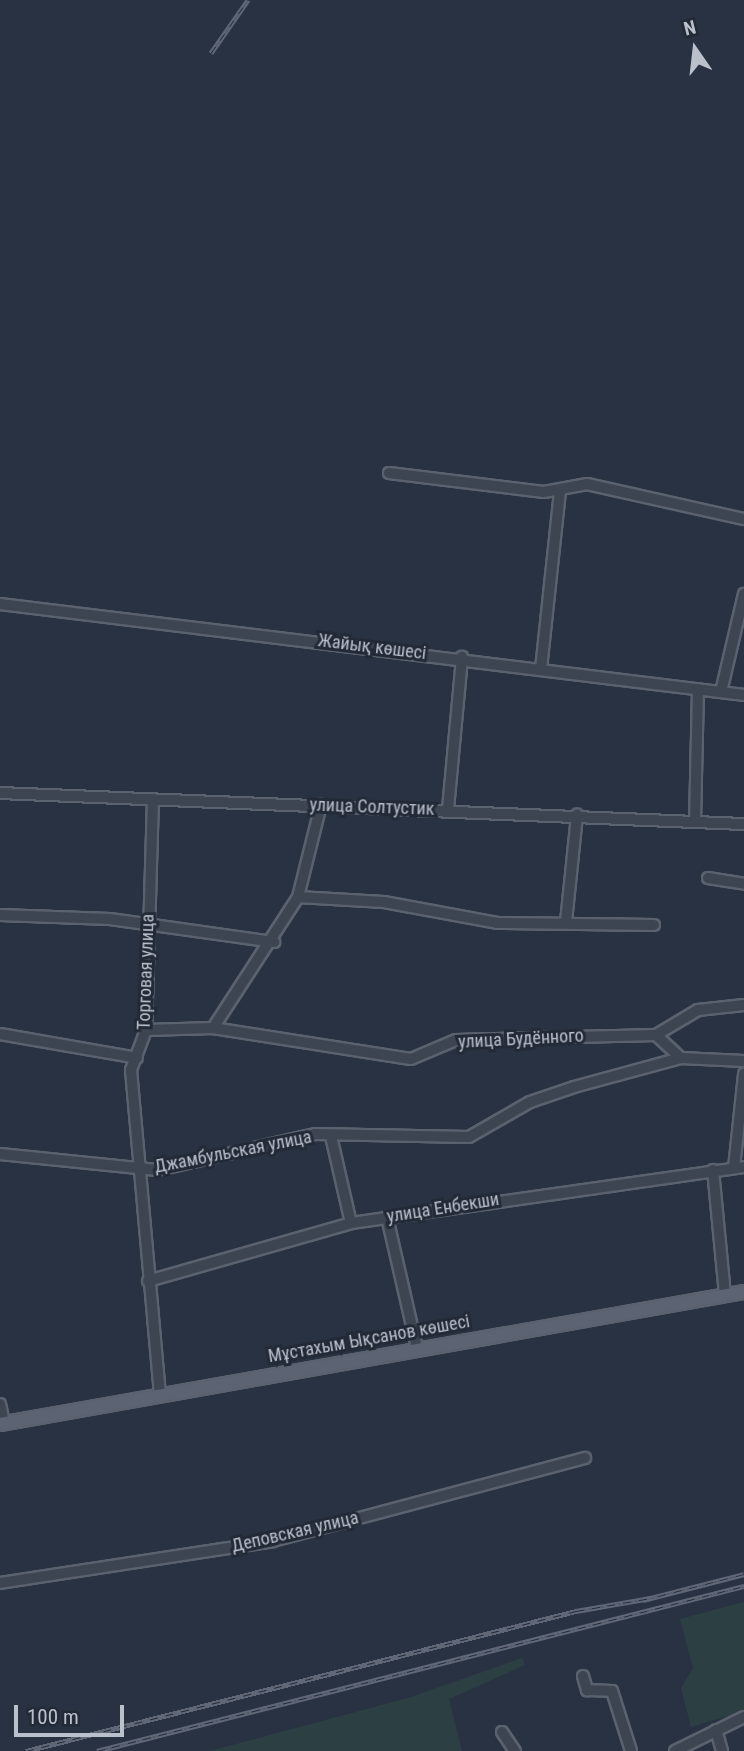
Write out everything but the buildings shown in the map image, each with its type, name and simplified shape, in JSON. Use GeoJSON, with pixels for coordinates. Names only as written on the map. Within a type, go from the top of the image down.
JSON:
{"type":"FeatureCollection","features":[{"type":"Feature","properties":{"kind":"main road","name":"Мұстахым Ықсанов көшесі"},"geometry":{"type":"LineString","coordinates":[[2,1423],[159,1393],[744,1292]]}},
{"type":"Feature","properties":{"kind":"street"},"geometry":{"type":"LineString","coordinates":[[389,474],[560,490],[587,484],[744,519]]}},
{"type":"Feature","properties":{"kind":"street"},"geometry":{"type":"LineString","coordinates":[[541,668],[560,490]]}},
{"type":"Feature","properties":{"kind":"street"},"geometry":{"type":"LineString","coordinates":[[721,692],[744,594]]}},
{"type":"Feature","properties":{"kind":"street","name":"Жайық көшесі"},"geometry":{"type":"LineString","coordinates":[[0,604],[461,657],[744,695]]}},
{"type":"Feature","properties":{"kind":"street"},"geometry":{"type":"LineString","coordinates":[[448,810],[461,657]]}},
{"type":"Feature","properties":{"kind":"street"},"geometry":{"type":"LineString","coordinates":[[695,822],[698,689]]}},
{"type":"Feature","properties":{"kind":"street","name":"улица Солтустик"},"geometry":{"type":"LineString","coordinates":[[0,793],[744,824]]}},
{"type":"Feature","properties":{"kind":"street","name":"Торговая улица"},"geometry":{"type":"LineString","coordinates":[[153,799],[145,1030],[131,1070],[136,1169],[159,1393]]}},
{"type":"Feature","properties":{"kind":"street"},"geometry":{"type":"LineString","coordinates":[[213,1028],[274,942],[298,897],[321,805]]}},
{"type":"Feature","properties":{"kind":"street"},"geometry":{"type":"LineString","coordinates":[[566,922],[577,815]]}},
{"type":"Feature","properties":{"kind":"street"},"geometry":{"type":"LineString","coordinates":[[708,878],[744,884]]}},
{"type":"Feature","properties":{"kind":"street"},"geometry":{"type":"LineString","coordinates":[[298,897],[384,902],[497,923],[654,925]]}},
{"type":"Feature","properties":{"kind":"street"},"geometry":{"type":"LineString","coordinates":[[0,915],[148,923],[274,942]]}},
{"type":"Feature","properties":{"kind":"street","name":"улица Будённого"},"geometry":{"type":"LineString","coordinates":[[145,1030],[213,1028],[411,1059],[456,1040],[656,1035],[698,1010],[744,1005]]}},
{"type":"Feature","properties":{"kind":"street"},"geometry":{"type":"LineString","coordinates":[[0,1034],[136,1058]]}},
{"type":"Feature","properties":{"kind":"street"},"geometry":{"type":"LineString","coordinates":[[656,1035],[681,1058]]}},
{"type":"Feature","properties":{"kind":"street","name":"Джамбульская улица"},"geometry":{"type":"LineString","coordinates":[[0,1154],[136,1169],[331,1136],[469,1137],[554,1093],[681,1058],[744,1060]]}},
{"type":"Feature","properties":{"kind":"street"},"geometry":{"type":"LineString","coordinates":[[739,1168],[744,1074]]}},
{"type":"Feature","properties":{"kind":"street"},"geometry":{"type":"LineString","coordinates":[[331,1136],[351,1223]]}},
{"type":"Feature","properties":{"kind":"street","name":"улица Енбекши"},"geometry":{"type":"LineString","coordinates":[[148,1281],[351,1223],[739,1168]]}},
{"type":"Feature","properties":{"kind":"street"},"geometry":{"type":"LineString","coordinates":[[713,1170],[725,1295]]}},
{"type":"Feature","properties":{"kind":"street"},"geometry":{"type":"LineString","coordinates":[[387,1217],[417,1348]]}},
{"type":"Feature","properties":{"kind":"street"},"geometry":{"type":"LineString","coordinates":[[0,1404],[2,1423]]}},
{"type":"Feature","properties":{"kind":"street","name":"Деповская улица"},"geometry":{"type":"LineString","coordinates":[[0,1583],[273,1541],[585,1458]]}},
{"type":"Feature","properties":{"kind":"street"},"geometry":{"type":"LineString","coordinates":[[583,1676],[587,1690],[612,1691],[631,1751]]}},
{"type":"Feature","properties":{"kind":"street"},"geometry":{"type":"LineString","coordinates":[[676,1751],[744,1717]]}},
{"type":"Feature","properties":{"kind":"street"},"geometry":{"type":"LineString","coordinates":[[716,1730],[722,1751]]}},
{"type":"Feature","properties":{"kind":"street"},"geometry":{"type":"LineString","coordinates":[[502,1732],[515,1751]]}},
{"type":"Feature","properties":{"kind":"green space"},"geometry":{"type":"Polygon","coordinates":[[[744,1602],[744,1711],[691,1727],[681,1688],[693,1668],[680,1619],[744,1602]]]}},
{"type":"Feature","properties":{"kind":"green space"},"geometry":{"type":"Polygon","coordinates":[[[522,1658],[525,1665],[449,1699],[462,1751],[210,1751],[408,1698],[522,1658]]]}},
{"type":"Feature","properties":{"kind":"railway"},"geometry":{"type":"LineString","coordinates":[[211,53],[248,0]]}},
{"type":"Feature","properties":{"kind":"railway"},"geometry":{"type":"LineString","coordinates":[[643,1600],[744,1574]]}},
{"type":"Feature","properties":{"kind":"railway"},"geometry":{"type":"LineString","coordinates":[[97,1751],[744,1586]]}},
{"type":"Feature","properties":{"kind":"railway"},"geometry":{"type":"LineString","coordinates":[[26,1751],[576,1611],[651,1598]]}}]}
